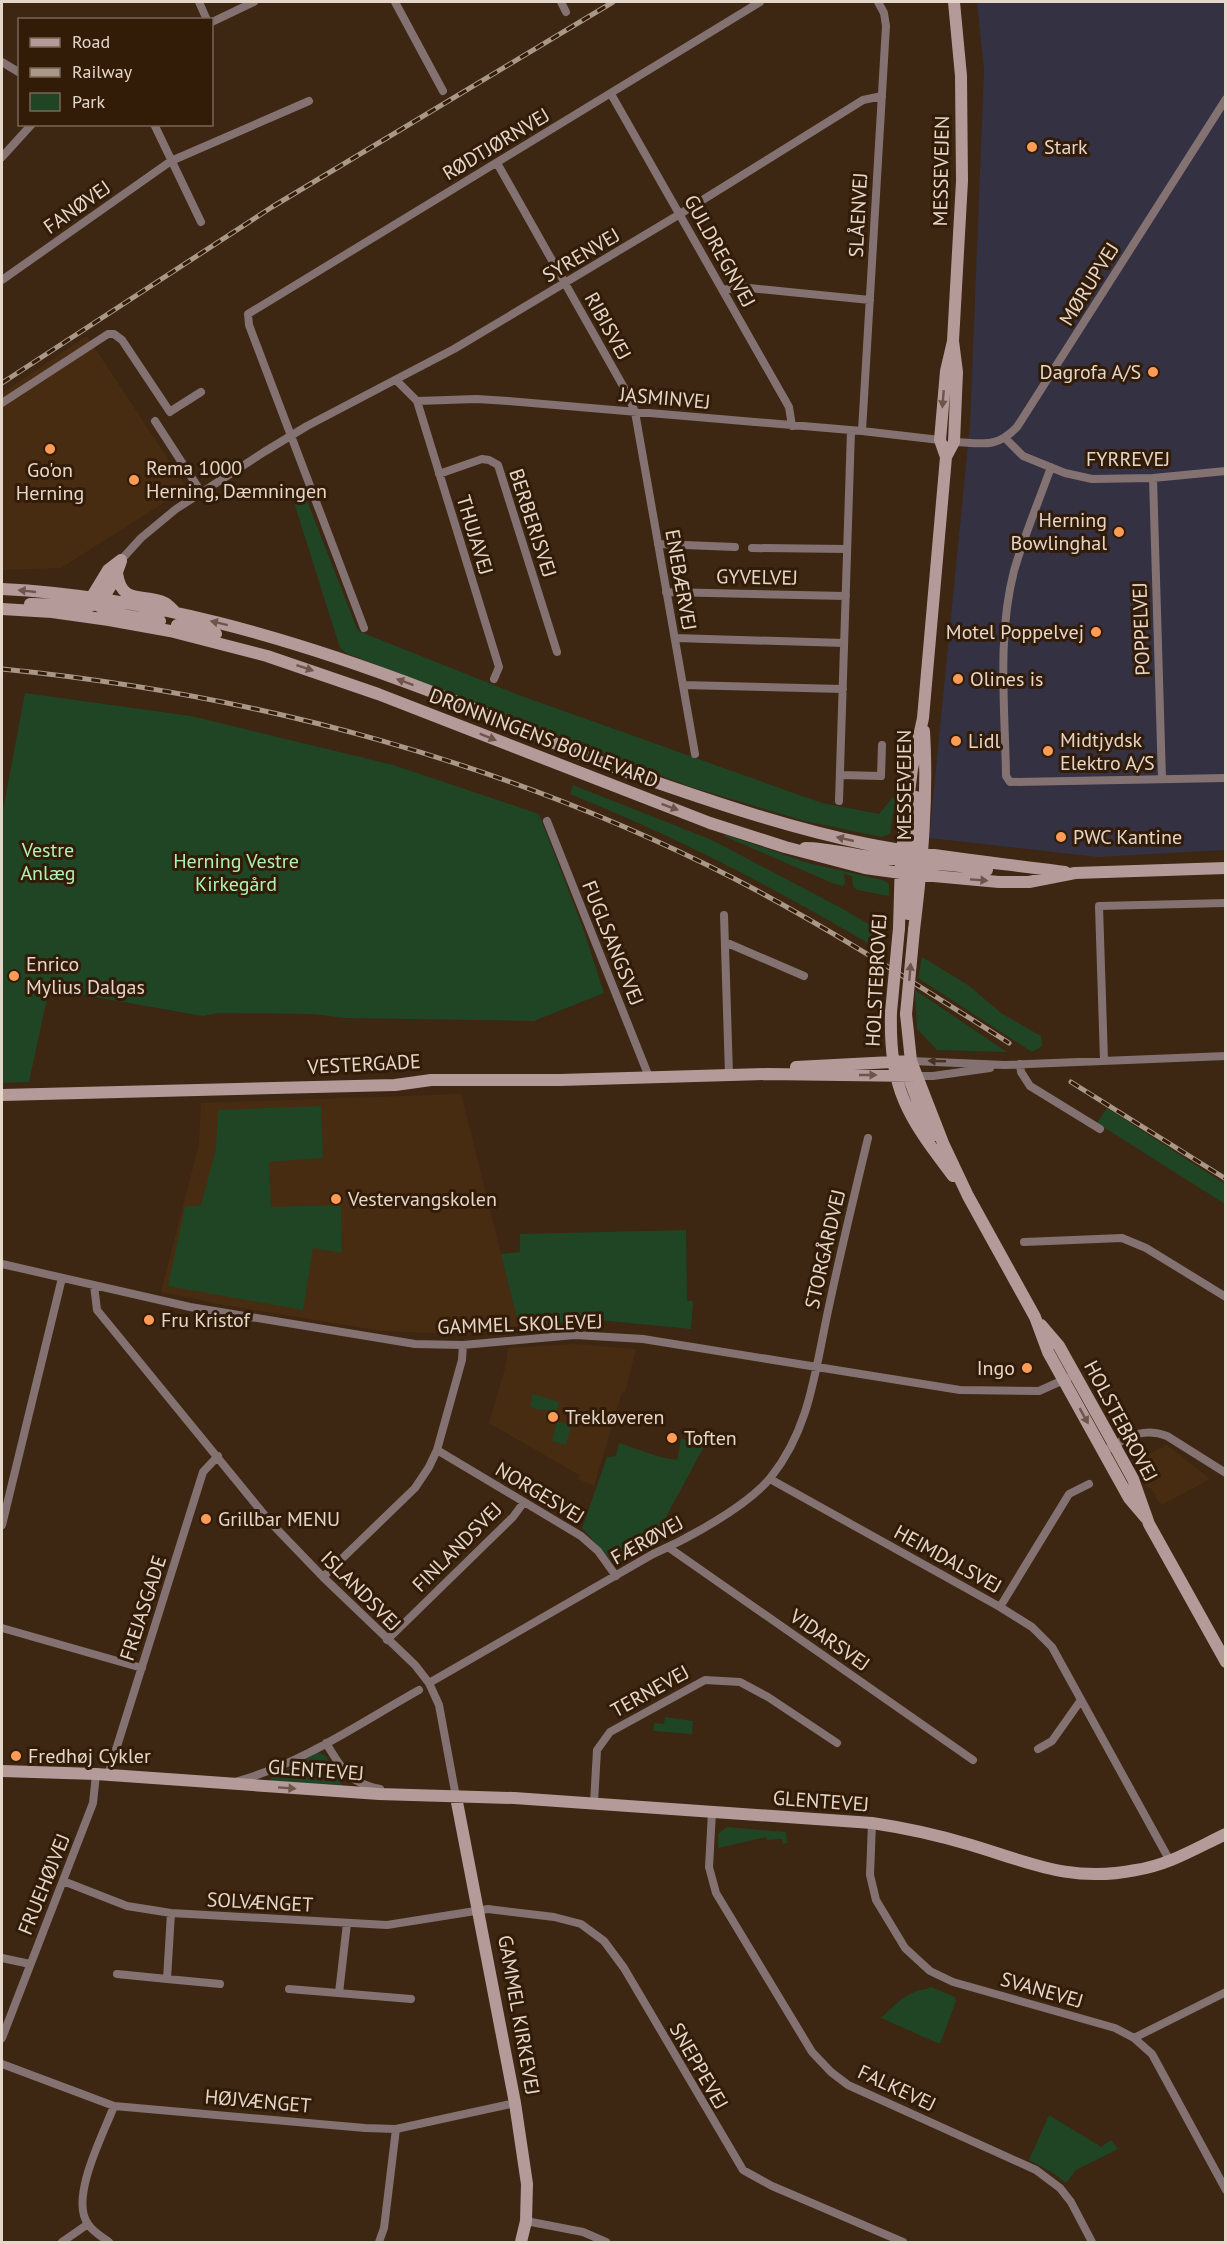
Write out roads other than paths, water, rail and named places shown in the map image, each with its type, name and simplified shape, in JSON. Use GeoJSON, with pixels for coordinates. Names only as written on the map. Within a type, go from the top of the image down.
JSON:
{"type":"FeatureCollection","features":[{"type":"Feature","properties":{"kind":"main road","name":"MESSEVEJEN"},"geometry":{"type":"LineString","coordinates":[[946,458],[940,440],[946,371],[953,341],[962,181],[961,76],[954,2]]}},
{"type":"Feature","properties":{"kind":"main road","name":"MESSEVEJEN"},"geometry":{"type":"LineString","coordinates":[[911,863],[912,769],[923,718],[946,458],[954,441],[957,372],[953,341]]}},
{"type":"Feature","properties":{"kind":"main road"},"geometry":{"type":"LineString","coordinates":[[940,440],[954,441]]}},
{"type":"Feature","properties":{"kind":"main road"},"geometry":{"type":"LineString","coordinates":[[4,609],[47,603],[81,608],[96,601],[117,573],[121,560]]}},
{"type":"Feature","properties":{"kind":"main road"},"geometry":{"type":"LineString","coordinates":[[96,601],[108,570],[121,560]]}},
{"type":"Feature","properties":{"kind":"main road"},"geometry":{"type":"LineString","coordinates":[[117,573],[124,592],[165,603],[177,614]]}},
{"type":"Feature","properties":{"kind":"main road","name":"DRONNINGENS BOULEVARD"},"geometry":{"type":"LineString","coordinates":[[2,589],[177,614],[221,624],[331,656],[428,691],[635,775],[911,863],[996,871],[1030,867],[1075,873]]}},
{"type":"Feature","properties":{"kind":"main road"},"geometry":{"type":"LineString","coordinates":[[96,601],[104,610],[232,639],[267,656]]}},
{"type":"Feature","properties":{"kind":"main road","name":"DRONNINGENS BOULEVARD"},"geometry":{"type":"LineString","coordinates":[[4,609],[81,616],[170,631],[267,656],[378,694],[710,823],[785,847],[824,848],[911,863],[999,882],[1029,882],[1075,873],[1226,868]]}},
{"type":"Feature","properties":{"kind":"main road","name":"MESSEVEJEN"},"geometry":{"type":"LineString","coordinates":[[911,863],[927,771],[923,718]]}},
{"type":"Feature","properties":{"kind":"main road","name":"HOLSTEBROVEJ"},"geometry":{"type":"LineString","coordinates":[[911,863],[899,928],[891,1012],[893,1062],[910,1115],[968,1197]]}},
{"type":"Feature","properties":{"kind":"main road","name":"HOLSTEBROVEJ"},"geometry":{"type":"LineString","coordinates":[[911,863],[914,930],[906,1014],[913,1076],[968,1197],[1035,1317],[1048,1352],[1109,1448],[1133,1479],[1146,1518],[1226,1662]]}},
{"type":"Feature","properties":{"kind":"main road","name":"VESTERGADE"},"geometry":{"type":"LineString","coordinates":[[767,1074],[797,1067],[911,1061]]}},
{"type":"Feature","properties":{"kind":"main road"},"geometry":{"type":"LineString","coordinates":[[893,1062],[903,1066],[913,1076]]}},
{"type":"Feature","properties":{"kind":"main road","name":"VESTERGADE"},"geometry":{"type":"LineString","coordinates":[[2,1095],[395,1085],[431,1080],[561,1080],[767,1074],[913,1076]]}},
{"type":"Feature","properties":{"kind":"main road","name":"HOLSTEBROVEJ"},"geometry":{"type":"LineString","coordinates":[[1035,1317],[1059,1346],[1075,1373],[1109,1448]]}},
{"type":"Feature","properties":{"kind":"main road","name":"GLENTEVEJ"},"geometry":{"type":"LineString","coordinates":[[2,1771],[456,1797],[514,1798],[872,1823],[922,1831],[1053,1871],[1086,1874],[1122,1873],[1170,1861],[1226,1834]]}},
{"type":"Feature","properties":{"kind":"main road","name":"GAMMEL KIRKEVEJ"},"geometry":{"type":"LineString","coordinates":[[456,1797],[515,2103],[527,2184],[526,2220],[521,2242]]}},
{"type":"Feature","properties":{"kind":"street"},"geometry":{"type":"LineString","coordinates":[[199,2],[206,18]]}},
{"type":"Feature","properties":{"kind":"street"},"geometry":{"type":"LineString","coordinates":[[213,21],[254,2]]}},
{"type":"Feature","properties":{"kind":"street"},"geometry":{"type":"LineString","coordinates":[[395,2],[443,91]]}},
{"type":"Feature","properties":{"kind":"street"},"geometry":{"type":"LineString","coordinates":[[561,2],[566,12]]}},
{"type":"Feature","properties":{"kind":"street","name":"RØDTJØRNVEJ"},"geometry":{"type":"LineString","coordinates":[[292,436],[249,325],[248,314],[760,2]]}},
{"type":"Feature","properties":{"kind":"street","name":"SLÅENVEJ"},"geometry":{"type":"LineString","coordinates":[[862,432],[886,26],[884,14],[878,2]]}},
{"type":"Feature","properties":{"kind":"street"},"geometry":{"type":"LineString","coordinates":[[2,62],[18,72]]}},
{"type":"Feature","properties":{"kind":"street","name":"GULDREGNVEJ"},"geometry":{"type":"LineString","coordinates":[[611,94],[789,407],[792,426]]}},
{"type":"Feature","properties":{"kind":"street","name":"SYRENVEJ"},"geometry":{"type":"LineString","coordinates":[[121,560],[152,528],[176,509],[292,436],[454,349],[566,284],[863,100],[882,96]]}},
{"type":"Feature","properties":{"kind":"street","name":"MØRUPVEJ"},"geometry":{"type":"LineString","coordinates":[[1006,439],[1022,420],[1226,99]]}},
{"type":"Feature","properties":{"kind":"street","name":"FANØVEJ"},"geometry":{"type":"LineString","coordinates":[[2,280],[171,161],[309,100]]}},
{"type":"Feature","properties":{"kind":"street"},"geometry":{"type":"LineString","coordinates":[[2,157],[30,126]]}},
{"type":"Feature","properties":{"kind":"street"},"geometry":{"type":"LineString","coordinates":[[155,126],[201,222]]}},
{"type":"Feature","properties":{"kind":"street","name":"RIBISVEJ"},"geometry":{"type":"LineString","coordinates":[[497,163],[627,393],[635,412]]}},
{"type":"Feature","properties":{"kind":"street"},"geometry":{"type":"LineString","coordinates":[[723,290],[740,287],[870,300]]}},
{"type":"Feature","properties":{"kind":"street"},"geometry":{"type":"LineString","coordinates":[[2,403],[108,334],[114,334],[122,340],[170,412],[201,392]]}},
{"type":"Feature","properties":{"kind":"street"},"geometry":{"type":"LineString","coordinates":[[396,380],[417,401]]}},
{"type":"Feature","properties":{"kind":"street","name":"JASMINVEJ"},"geometry":{"type":"LineString","coordinates":[[417,401],[477,399],[940,440]]}},
{"type":"Feature","properties":{"kind":"street","name":"THUJAVEJ"},"geometry":{"type":"LineString","coordinates":[[417,401],[499,667],[494,679]]}},
{"type":"Feature","properties":{"kind":"street","name":"ENEBÆRVEJ"},"geometry":{"type":"LineString","coordinates":[[635,412],[695,754]]}},
{"type":"Feature","properties":{"kind":"street"},"geometry":{"type":"LineString","coordinates":[[154,421],[201,492]]}},
{"type":"Feature","properties":{"kind":"street"},"geometry":{"type":"LineString","coordinates":[[839,801],[851,431]]}},
{"type":"Feature","properties":{"kind":"street"},"geometry":{"type":"LineString","coordinates":[[292,436],[364,628]]}},
{"type":"Feature","properties":{"kind":"street"},"geometry":{"type":"LineString","coordinates":[[954,441],[982,444],[996,443],[1006,439]]}},
{"type":"Feature","properties":{"kind":"street","name":"FYRREVEJ"},"geometry":{"type":"LineString","coordinates":[[1006,439],[1023,456],[1092,479],[1154,478],[1226,471]]}},
{"type":"Feature","properties":{"kind":"street","name":"BERBERISVEJ"},"geometry":{"type":"LineString","coordinates":[[438,474],[482,459],[498,465],[556,652]]}},
{"type":"Feature","properties":{"kind":"street"},"geometry":{"type":"LineString","coordinates":[[1051,467],[1014,570],[1008,606],[1004,658],[1006,776],[1010,782],[1226,778]]}},
{"type":"Feature","properties":{"kind":"street","name":"POPPELVEJ"},"geometry":{"type":"LineString","coordinates":[[1154,478],[1162,779]]}},
{"type":"Feature","properties":{"kind":"street","name":"GYVELVEJ"},"geometry":{"type":"LineString","coordinates":[[658,544],[735,547]]}},
{"type":"Feature","properties":{"kind":"street","name":"GYVELVEJ"},"geometry":{"type":"LineString","coordinates":[[752,548],[847,549]]}},
{"type":"Feature","properties":{"kind":"street","name":"GYVELVEJ"},"geometry":{"type":"LineString","coordinates":[[666,592],[846,596]]}},
{"type":"Feature","properties":{"kind":"street"},"geometry":{"type":"LineString","coordinates":[[675,638],[844,643]]}},
{"type":"Feature","properties":{"kind":"street"},"geometry":{"type":"LineString","coordinates":[[683,685],[843,689]]}},
{"type":"Feature","properties":{"kind":"street"},"geometry":{"type":"LineString","coordinates":[[840,775],[881,776],[882,745]]}},
{"type":"Feature","properties":{"kind":"street","name":"FUGLSANGSVEJ"},"geometry":{"type":"LineString","coordinates":[[547,821],[649,1077]]}},
{"type":"Feature","properties":{"kind":"street"},"geometry":{"type":"LineString","coordinates":[[1104,1060],[1098,915],[1100,906],[1226,903]]}},
{"type":"Feature","properties":{"kind":"street"},"geometry":{"type":"LineString","coordinates":[[724,915],[729,1075]]}},
{"type":"Feature","properties":{"kind":"street"},"geometry":{"type":"LineString","coordinates":[[725,942],[804,976]]}},
{"type":"Feature","properties":{"kind":"street"},"geometry":{"type":"LineString","coordinates":[[913,1076],[933,1076],[1020,1064],[1226,1056]]}},
{"type":"Feature","properties":{"kind":"street"},"geometry":{"type":"LineString","coordinates":[[911,1061],[1005,1065]]}},
{"type":"Feature","properties":{"kind":"street"},"geometry":{"type":"LineString","coordinates":[[1020,1064],[1021,1072],[1030,1086],[1100,1129]]}},
{"type":"Feature","properties":{"kind":"street","name":"STORGÅRDVEJ"},"geometry":{"type":"LineString","coordinates":[[817,1368],[867,1138]]}},
{"type":"Feature","properties":{"kind":"street"},"geometry":{"type":"LineString","coordinates":[[1024,1242],[1122,1238],[1146,1248],[1226,1297]]}},
{"type":"Feature","properties":{"kind":"street","name":"GAMMEL SKOLEVEJ"},"geometry":{"type":"LineString","coordinates":[[2,1264],[190,1307],[415,1344],[463,1345],[575,1335],[661,1340],[817,1368],[960,1390],[1038,1391],[1075,1373]]}},
{"type":"Feature","properties":{"kind":"street"},"geometry":{"type":"LineString","coordinates":[[2,1525],[62,1278]]}},
{"type":"Feature","properties":{"kind":"street","name":"ISLANDSVEJ"},"geometry":{"type":"LineString","coordinates":[[94,1285],[97,1310],[271,1523],[323,1577],[415,1665],[429,1683],[439,1705],[456,1797]]}},
{"type":"Feature","properties":{"kind":"street"},"geometry":{"type":"LineString","coordinates":[[323,1577],[415,1488],[429,1467],[462,1360],[463,1345]]}},
{"type":"Feature","properties":{"kind":"street","name":"FÆRØVEJ"},"geometry":{"type":"LineString","coordinates":[[429,1683],[753,1496],[770,1479],[788,1454],[803,1422],[817,1368]]}},
{"type":"Feature","properties":{"kind":"street"},"geometry":{"type":"LineString","coordinates":[[1109,1448],[1143,1431],[1157,1432],[1226,1473]]}},
{"type":"Feature","properties":{"kind":"street","name":"NORGESVEJ"},"geometry":{"type":"LineString","coordinates":[[436,1450],[581,1536],[598,1551],[616,1576]]}},
{"type":"Feature","properties":{"kind":"street","name":"FREJASGADE"},"geometry":{"type":"LineString","coordinates":[[102,1775],[141,1668],[203,1472],[218,1456]]}},
{"type":"Feature","properties":{"kind":"street","name":"HEIMDALSVEJ"},"geometry":{"type":"LineString","coordinates":[[770,1479],[1032,1627],[1052,1647],[1170,1861]]}},
{"type":"Feature","properties":{"kind":"street"},"geometry":{"type":"LineString","coordinates":[[1000,1607],[1069,1494],[1089,1484]]}},
{"type":"Feature","properties":{"kind":"street","name":"FINLANDSVEJ"},"geometry":{"type":"LineString","coordinates":[[387,1640],[513,1517],[524,1502]]}},
{"type":"Feature","properties":{"kind":"street","name":"VIDARSVEJ"},"geometry":{"type":"LineString","coordinates":[[668,1547],[973,1760]]}},
{"type":"Feature","properties":{"kind":"street"},"geometry":{"type":"LineString","coordinates":[[2,1628],[141,1668]]}},
{"type":"Feature","properties":{"kind":"street","name":"TERNEVEJ"},"geometry":{"type":"LineString","coordinates":[[594,1803],[597,1750],[610,1732],[705,1680],[741,1682],[768,1697],[837,1743]]}},
{"type":"Feature","properties":{"kind":"street"},"geometry":{"type":"LineString","coordinates":[[228,1783],[263,1774],[293,1762],[419,1690]]}},
{"type":"Feature","properties":{"kind":"street"},"geometry":{"type":"LineString","coordinates":[[1038,1749],[1052,1741],[1081,1700]]}},
{"type":"Feature","properties":{"kind":"street","name":"GLENTEVEJ"},"geometry":{"type":"LineString","coordinates":[[326,1743],[344,1773],[353,1780],[369,1787],[401,1794]]}},
{"type":"Feature","properties":{"kind":"street","name":"FRUEHØJVEJ"},"geometry":{"type":"LineString","coordinates":[[2,2038],[102,1775]]}},
{"type":"Feature","properties":{"kind":"street","name":"FALKEVEJ"},"geometry":{"type":"LineString","coordinates":[[712,1812],[709,1867],[716,1893],[812,2052],[848,2085],[1036,2170],[1060,2188],[1071,2202],[1092,2242]]}},
{"type":"Feature","properties":{"kind":"street","name":"SVANEVEJ"},"geometry":{"type":"LineString","coordinates":[[872,1823],[870,1875],[876,1900],[905,1948],[930,1971],[952,1982],[1114,2028],[1134,2038],[1152,2054],[1226,2190]]}},
{"type":"Feature","properties":{"kind":"street","name":"SOLVÆNGET"},"geometry":{"type":"LineString","coordinates":[[63,1881],[127,1906],[171,1913],[387,1925],[479,1910]]}},
{"type":"Feature","properties":{"kind":"street","name":"SNEPPEVEJ"},"geometry":{"type":"LineString","coordinates":[[479,1910],[488,1909],[554,1917],[581,1924],[604,1941],[624,1968],[743,2170],[772,2186],[903,2242]]}},
{"type":"Feature","properties":{"kind":"street"},"geometry":{"type":"LineString","coordinates":[[167,1979],[171,1913]]}},
{"type":"Feature","properties":{"kind":"street"},"geometry":{"type":"LineString","coordinates":[[339,1993],[347,1923]]}},
{"type":"Feature","properties":{"kind":"street"},"geometry":{"type":"LineString","coordinates":[[2,1958],[30,1964]]}},
{"type":"Feature","properties":{"kind":"street"},"geometry":{"type":"LineString","coordinates":[[117,1974],[220,1984]]}},
{"type":"Feature","properties":{"kind":"street"},"geometry":{"type":"LineString","coordinates":[[289,1989],[411,1999]]}},
{"type":"Feature","properties":{"kind":"street"},"geometry":{"type":"LineString","coordinates":[[1134,2038],[1226,1992]]}},
{"type":"Feature","properties":{"kind":"street","name":"HØJVÆNGET"},"geometry":{"type":"LineString","coordinates":[[2,2064],[114,2106],[396,2129],[515,2103]]}},
{"type":"Feature","properties":{"kind":"street"},"geometry":{"type":"LineString","coordinates":[[109,2242],[88,2224],[82,2207],[85,2181],[114,2106]]}},
{"type":"Feature","properties":{"kind":"street"},"geometry":{"type":"LineString","coordinates":[[379,2242],[384,2228],[396,2129]]}},
{"type":"Feature","properties":{"kind":"street"},"geometry":{"type":"LineString","coordinates":[[526,2220],[583,2232],[606,2242]]}},
{"type":"Feature","properties":{"kind":"street"},"geometry":{"type":"LineString","coordinates":[[62,2242],[88,2224]]}},
{"type":"Feature","properties":{"kind":"railway"},"geometry":{"type":"LineString","coordinates":[[2,383],[272,207],[613,2]]}},
{"type":"Feature","properties":{"kind":"railway"},"geometry":{"type":"LineString","coordinates":[[2,669],[97,680],[191,696],[284,716],[377,739],[468,767],[558,800],[647,837],[733,878],[804,916],[1009,1043]]}},
{"type":"Feature","properties":{"kind":"railway"},"geometry":{"type":"LineString","coordinates":[[1071,1082],[1226,1179]]}},
{"type":"Feature","properties":{"kind":"place","name":"Stark"},"geometry":{"type":"Point","coordinates":[1032,147]}},
{"type":"Feature","properties":{"kind":"place","name":"Dagrofa A/S"},"geometry":{"type":"Point","coordinates":[1153,372]}},
{"type":"Feature","properties":{"kind":"place","name":"Go'on Herning"},"geometry":{"type":"Point","coordinates":[50,449]}},
{"type":"Feature","properties":{"kind":"place","name":"Rema 1000 Herning, Dæmningen"},"geometry":{"type":"Point","coordinates":[134,480]}},
{"type":"Feature","properties":{"kind":"place","name":"Herning Bowlinghal"},"geometry":{"type":"Point","coordinates":[1119,532]}},
{"type":"Feature","properties":{"kind":"place","name":"Motel Poppelvej"},"geometry":{"type":"Point","coordinates":[1096,632]}},
{"type":"Feature","properties":{"kind":"place","name":"Olines is"},"geometry":{"type":"Point","coordinates":[958,679]}},
{"type":"Feature","properties":{"kind":"place","name":"Lidl"},"geometry":{"type":"Point","coordinates":[956,741]}},
{"type":"Feature","properties":{"kind":"place","name":"Midtjydsk Elektro A/S"},"geometry":{"type":"Point","coordinates":[1048,751]}},
{"type":"Feature","properties":{"kind":"place","name":"PWC Kantine"},"geometry":{"type":"Point","coordinates":[1061,837]}},
{"type":"Feature","properties":{"kind":"place","name":"Enrico Mylius Dalgas"},"geometry":{"type":"Point","coordinates":[14,976]}},
{"type":"Feature","properties":{"kind":"place","name":"Vestervangskolen"},"geometry":{"type":"Point","coordinates":[336,1199]}},
{"type":"Feature","properties":{"kind":"place","name":"Fru Kristof"},"geometry":{"type":"Point","coordinates":[149,1320]}},
{"type":"Feature","properties":{"kind":"place","name":"Ingo"},"geometry":{"type":"Point","coordinates":[1027,1368]}},
{"type":"Feature","properties":{"kind":"place","name":"Trekløveren"},"geometry":{"type":"Point","coordinates":[553,1417]}},
{"type":"Feature","properties":{"kind":"place","name":"Toften"},"geometry":{"type":"Point","coordinates":[672,1438]}},
{"type":"Feature","properties":{"kind":"place","name":"Grillbar MENU"},"geometry":{"type":"Point","coordinates":[206,1519]}},
{"type":"Feature","properties":{"kind":"place","name":"Fredhøj Cykler"},"geometry":{"type":"Point","coordinates":[16,1756]}},
{"type":"Feature","properties":{"kind":"park label","name":"Vestre Anlæg"},"geometry":{"type":"Point","coordinates":[48,862]}},
{"type":"Feature","properties":{"kind":"park label","name":"Herning Vestre Kirkegård"},"geometry":{"type":"Point","coordinates":[236,872]}}]}
